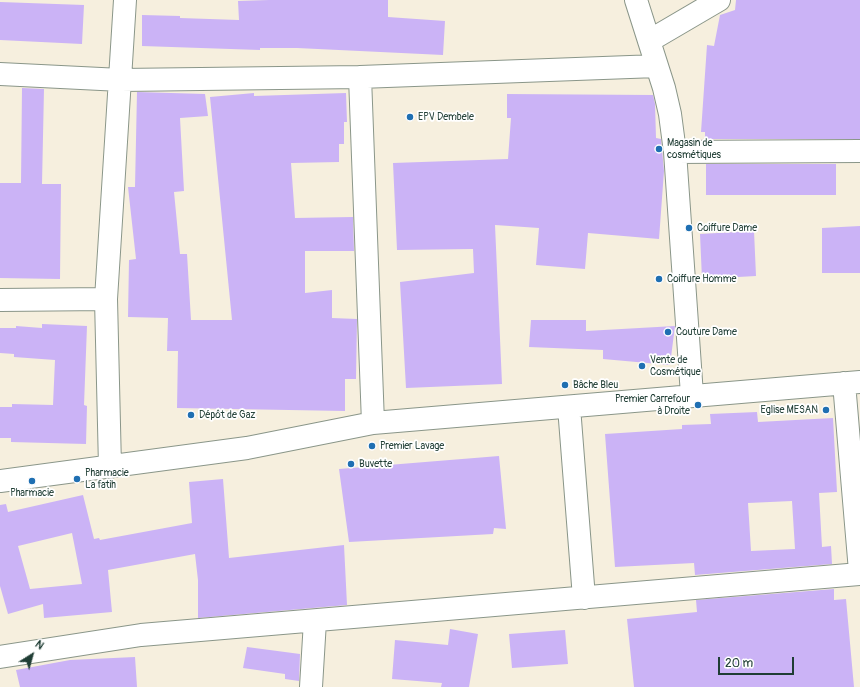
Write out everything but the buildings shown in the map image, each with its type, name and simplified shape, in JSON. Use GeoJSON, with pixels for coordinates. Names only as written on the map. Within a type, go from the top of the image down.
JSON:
{"type":"FeatureCollection","features":[{"type":"Feature","properties":{"kind":"street"},"geometry":{"type":"LineString","coordinates":[[110,467],[106,299],[125,0]]}},
{"type":"Feature","properties":{"kind":"street"},"geometry":{"type":"LineString","coordinates":[[636,0],[657,66],[670,114],[675,152],[692,396]]}},
{"type":"Feature","properties":{"kind":"street"},"geometry":{"type":"LineString","coordinates":[[649,41],[719,0]]}},
{"type":"Feature","properties":{"kind":"street"},"geometry":{"type":"LineString","coordinates":[[0,74],[121,80],[360,77],[657,66]]}},
{"type":"Feature","properties":{"kind":"street"},"geometry":{"type":"LineString","coordinates":[[360,77],[373,423]]}},
{"type":"Feature","properties":{"kind":"street"},"geometry":{"type":"LineString","coordinates":[[675,152],[860,152]]}},
{"type":"Feature","properties":{"kind":"street"},"geometry":{"type":"LineString","coordinates":[[0,300],[106,299]]}},
{"type":"Feature","properties":{"kind":"street"},"geometry":{"type":"LineString","coordinates":[[0,480],[110,467],[247,448],[373,423],[852,382],[860,571]]}},
{"type":"Feature","properties":{"kind":"street"},"geometry":{"type":"LineString","coordinates":[[569,407],[584,598]]}},
{"type":"Feature","properties":{"kind":"street"},"geometry":{"type":"LineString","coordinates":[[0,657],[141,635],[860,574]]}},
{"type":"Feature","properties":{"kind":"street"},"geometry":{"type":"LineString","coordinates":[[311,687],[315,621]]}},
{"type":"Feature","properties":{"kind":"place","name":"EPV Dembele"},"geometry":{"type":"Point","coordinates":[410,117]}},
{"type":"Feature","properties":{"kind":"place","name":"Magasin de cosmétiques"},"geometry":{"type":"Point","coordinates":[659,149]}},
{"type":"Feature","properties":{"kind":"place","name":"Coiffure Dame"},"geometry":{"type":"Point","coordinates":[689,228]}},
{"type":"Feature","properties":{"kind":"place","name":"Coiffure Homme"},"geometry":{"type":"Point","coordinates":[659,279]}},
{"type":"Feature","properties":{"kind":"place","name":"Couture Dame"},"geometry":{"type":"Point","coordinates":[668,332]}},
{"type":"Feature","properties":{"kind":"place","name":"Vente de Cosmétique"},"geometry":{"type":"Point","coordinates":[642,366]}},
{"type":"Feature","properties":{"kind":"place","name":"Bâche Bleu"},"geometry":{"type":"Point","coordinates":[565,385]}},
{"type":"Feature","properties":{"kind":"place","name":"Premier Carrefour à Droite"},"geometry":{"type":"Point","coordinates":[698,405]}},
{"type":"Feature","properties":{"kind":"place","name":"Eglise MESAN"},"geometry":{"type":"Point","coordinates":[826,410]}},
{"type":"Feature","properties":{"kind":"place","name":"Dépôt de Gaz"},"geometry":{"type":"Point","coordinates":[191,415]}},
{"type":"Feature","properties":{"kind":"place","name":"Premier Lavage"},"geometry":{"type":"Point","coordinates":[372,446]}},
{"type":"Feature","properties":{"kind":"place","name":"Buvette"},"geometry":{"type":"Point","coordinates":[351,464]}},
{"type":"Feature","properties":{"kind":"place","name":"Pharmacie La fatih"},"geometry":{"type":"Point","coordinates":[77,479]}},
{"type":"Feature","properties":{"kind":"place","name":"Pharmacie"},"geometry":{"type":"Point","coordinates":[32,481]}}]}
